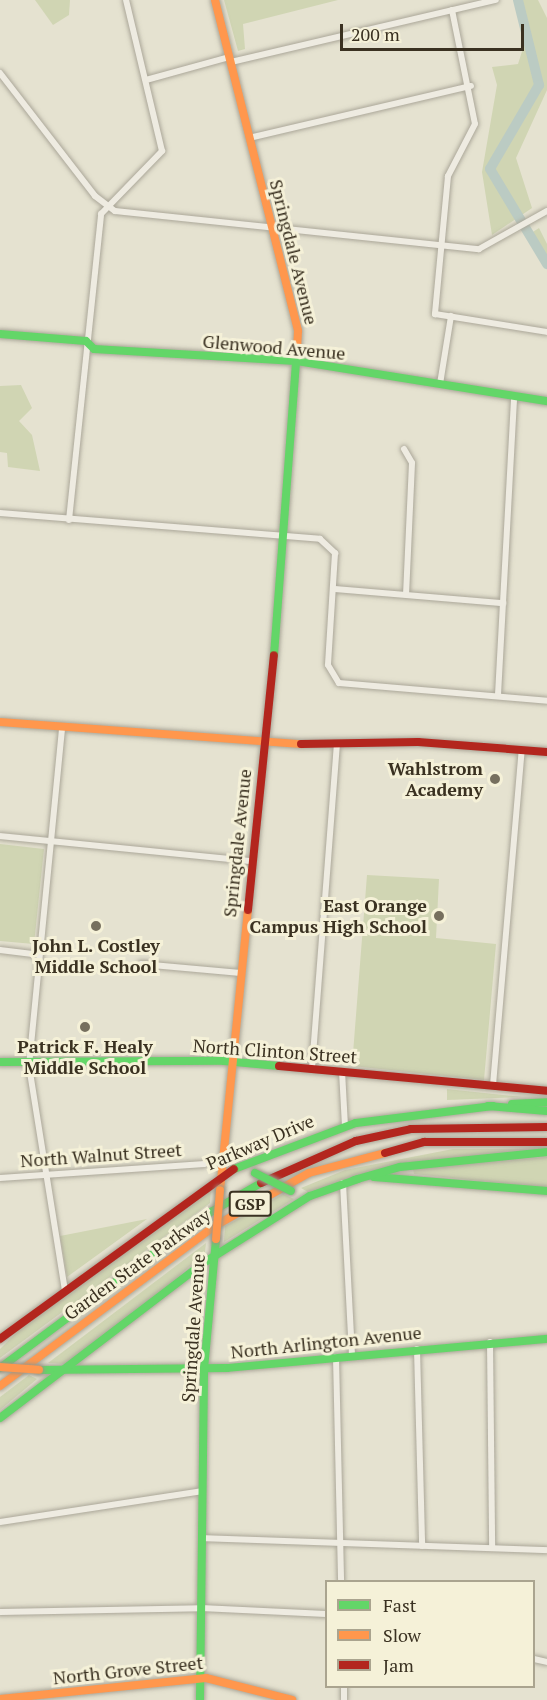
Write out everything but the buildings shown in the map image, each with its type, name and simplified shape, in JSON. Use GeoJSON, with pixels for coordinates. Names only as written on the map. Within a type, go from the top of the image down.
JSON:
{"type":"FeatureCollection","features":[{"type":"Feature","properties":{"kind":"main road","name":"Springdale Avenue"},"geometry":{"type":"LineString","coordinates":[[200,1700],[204,1369],[232,1061],[286,536],[298,331],[215,0]]}},
{"type":"Feature","properties":{"kind":"main road","name":"Glenwood Avenue"},"geometry":{"type":"LineString","coordinates":[[0,334],[86,341],[94,349],[296,362],[547,401]]}},
{"type":"Feature","properties":{"kind":"main road"},"geometry":{"type":"LineString","coordinates":[[0,722],[62,729],[264,744],[418,742],[547,752]]}},
{"type":"Feature","properties":{"kind":"main road","name":"North Clinton Street"},"geometry":{"type":"LineString","coordinates":[[0,1062],[29,1066],[232,1061],[547,1091]]}},
{"type":"Feature","properties":{"kind":"main road","name":"Parkway Drive"},"geometry":{"type":"LineString","coordinates":[[0,1339],[222,1173],[345,1126],[488,1106],[547,1102]]}},
{"type":"Feature","properties":{"kind":"main road"},"geometry":{"type":"LineString","coordinates":[[488,1106],[547,1111]]}},
{"type":"Feature","properties":{"kind":"main road","name":"Garden State Parkway"},"geometry":{"type":"LineString","coordinates":[[0,1367],[204,1216],[292,1165],[356,1141],[411,1130],[547,1127]]}},
{"type":"Feature","properties":{"kind":"main road","name":"Garden State Parkway"},"geometry":{"type":"LineString","coordinates":[[0,1386],[213,1227],[309,1173],[424,1142],[547,1142]]}},
{"type":"Feature","properties":{"kind":"main road"},"geometry":{"type":"LineString","coordinates":[[0,1418],[214,1257],[310,1196],[343,1183],[400,1167],[547,1152]]}},
{"type":"Feature","properties":{"kind":"main road"},"geometry":{"type":"LineString","coordinates":[[264,1156],[253,1164],[255,1173],[291,1191],[310,1196]]}},
{"type":"Feature","properties":{"kind":"main road"},"geometry":{"type":"LineString","coordinates":[[354,1180],[395,1178],[547,1191]]}},
{"type":"Feature","properties":{"kind":"main road","name":"North Arlington Avenue"},"geometry":{"type":"LineString","coordinates":[[0,1367],[61,1371],[204,1369],[490,1342],[547,1339]]}},
{"type":"Feature","properties":{"kind":"main road","name":"North Grove Street"},"geometry":{"type":"LineString","coordinates":[[0,1699],[201,1678],[291,1700]]}},
{"type":"Feature","properties":{"kind":"street"},"geometry":{"type":"LineString","coordinates":[[69,520],[86,341],[104,205],[162,151],[126,0]]}},
{"type":"Feature","properties":{"kind":"street"},"geometry":{"type":"LineString","coordinates":[[146,80],[496,0]]}},
{"type":"Feature","properties":{"kind":"street"},"geometry":{"type":"LineString","coordinates":[[452,10],[471,86],[475,124],[448,176],[435,314],[547,332]]}},
{"type":"Feature","properties":{"kind":"street"},"geometry":{"type":"LineString","coordinates":[[0,73],[104,205],[272,228],[443,246],[485,248],[547,211]]}},
{"type":"Feature","properties":{"kind":"street"},"geometry":{"type":"LineString","coordinates":[[249,138],[471,86]]}},
{"type":"Feature","properties":{"kind":"street"},"geometry":{"type":"LineString","coordinates":[[440,384],[451,316]]}},
{"type":"Feature","properties":{"kind":"street"},"geometry":{"type":"LineString","coordinates":[[498,695],[514,395]]}},
{"type":"Feature","properties":{"kind":"street"},"geometry":{"type":"LineString","coordinates":[[404,449],[412,464],[406,594]]}},
{"type":"Feature","properties":{"kind":"street"},"geometry":{"type":"LineString","coordinates":[[0,513],[286,536],[330,545],[335,553],[335,589],[328,665],[339,682],[547,701]]}},
{"type":"Feature","properties":{"kind":"street"},"geometry":{"type":"LineString","coordinates":[[335,589],[503,603]]}},
{"type":"Feature","properties":{"kind":"street"},"geometry":{"type":"LineString","coordinates":[[62,729],[29,1066],[65,1290]]}},
{"type":"Feature","properties":{"kind":"street"},"geometry":{"type":"LineString","coordinates":[[312,1068],[337,744]]}},
{"type":"Feature","properties":{"kind":"street"},"geometry":{"type":"LineString","coordinates":[[493,1085],[522,750]]}},
{"type":"Feature","properties":{"kind":"street"},"geometry":{"type":"LineString","coordinates":[[0,836],[252,861]]}},
{"type":"Feature","properties":{"kind":"street"},"geometry":{"type":"LineString","coordinates":[[0,950],[39,955]]}},
{"type":"Feature","properties":{"kind":"street"},"geometry":{"type":"LineString","coordinates":[[141,964],[241,973]]}},
{"type":"Feature","properties":{"kind":"street"},"geometry":{"type":"LineString","coordinates":[[342,1071],[345,1126]]}},
{"type":"Feature","properties":{"kind":"street","name":"North Walnut Street"},"geometry":{"type":"LineString","coordinates":[[0,1178],[205,1164]]}},
{"type":"Feature","properties":{"kind":"street"},"geometry":{"type":"LineString","coordinates":[[343,1183],[352,1356]]}},
{"type":"Feature","properties":{"kind":"street"},"geometry":{"type":"LineString","coordinates":[[490,1342],[492,1548]]}},
{"type":"Feature","properties":{"kind":"street"},"geometry":{"type":"LineString","coordinates":[[417,1349],[422,1546]]}},
{"type":"Feature","properties":{"kind":"street"},"geometry":{"type":"LineString","coordinates":[[336,1357],[341,1580]]}},
{"type":"Feature","properties":{"kind":"street"},"geometry":{"type":"LineString","coordinates":[[0,1522],[202,1491]]}},
{"type":"Feature","properties":{"kind":"street"},"geometry":{"type":"LineString","coordinates":[[202,1538],[547,1550]]}},
{"type":"Feature","properties":{"kind":"street"},"geometry":{"type":"LineString","coordinates":[[0,1612],[201,1608],[325,1614]]}},
{"type":"Feature","properties":{"kind":"green space"},"geometry":{"type":"Polygon","coordinates":[[[35,0],[70,0],[69,15],[53,25],[35,0]]]}},
{"type":"Feature","properties":{"kind":"green space"},"geometry":{"type":"Polygon","coordinates":[[[224,0],[338,0],[243,24],[245,49],[238,51],[224,0]]]}},
{"type":"Feature","properties":{"kind":"green space"},"geometry":{"type":"Polygon","coordinates":[[[514,0],[538,0],[547,18],[547,90],[516,158],[532,208],[492,235],[482,172],[497,85],[492,67],[518,64],[525,42],[514,0]]]}},
{"type":"Feature","properties":{"kind":"green space"},"geometry":{"type":"Polygon","coordinates":[[[539,228],[547,244],[547,264],[528,235],[539,228]]]}},
{"type":"Feature","properties":{"kind":"green space"},"geometry":{"type":"Polygon","coordinates":[[[21,385],[32,408],[19,421],[32,435],[40,471],[8,467],[7,453],[0,452],[0,386],[21,385]]]}},
{"type":"Feature","properties":{"kind":"green space"},"geometry":{"type":"Polygon","coordinates":[[[0,844],[44,849],[34,944],[0,941],[0,844]]]}},
{"type":"Feature","properties":{"kind":"green space"},"geometry":{"type":"Polygon","coordinates":[[[367,875],[439,879],[436,938],[496,944],[484,1080],[352,1066],[367,875]]]}},
{"type":"Feature","properties":{"kind":"green space"},"geometry":{"type":"Polygon","coordinates":[[[447,1089],[523,1097],[447,1100],[447,1089]]]}},
{"type":"Feature","properties":{"kind":"green space"},"geometry":{"type":"Polygon","coordinates":[[[453,1149],[531,1149],[386,1167],[308,1192],[301,1188],[345,1170],[453,1149]]]}},
{"type":"Feature","properties":{"kind":"green space"},"geometry":{"type":"Polygon","coordinates":[[[547,1157],[547,1188],[414,1174],[413,1169],[547,1157]]]}},
{"type":"Feature","properties":{"kind":"green space"},"geometry":{"type":"Polygon","coordinates":[[[211,1187],[210,1203],[0,1358],[0,1349],[19,1330],[211,1187]]]}},
{"type":"Feature","properties":{"kind":"green space"},"geometry":{"type":"Polygon","coordinates":[[[283,1194],[294,1199],[224,1242],[225,1226],[283,1194]]]}},
{"type":"Feature","properties":{"kind":"green space"},"geometry":{"type":"Polygon","coordinates":[[[147,1219],[67,1277],[60,1236],[147,1219]]]}},
{"type":"Feature","properties":{"kind":"green space"},"geometry":{"type":"Polygon","coordinates":[[[206,1243],[205,1252],[177,1278],[66,1364],[48,1363],[206,1243]]]}},
{"type":"Feature","properties":{"kind":"green space"},"geometry":{"type":"Polygon","coordinates":[[[29,1375],[37,1379],[0,1410],[0,1397],[29,1375]]]}},
{"type":"Feature","properties":{"kind":"waterway"},"geometry":{"type":"LineString","coordinates":[[518,0],[539,85],[490,169],[547,264]]}},
{"type":"Feature","properties":{"kind":"traffic: fast"},"geometry":{"type":"LineString","coordinates":[[0,334],[86,341],[94,349],[296,361],[547,401]]}},
{"type":"Feature","properties":{"kind":"traffic: fast"},"geometry":{"type":"LineString","coordinates":[[274,655],[297,350]]}},
{"type":"Feature","properties":{"kind":"traffic: fast"},"geometry":{"type":"LineString","coordinates":[[0,1062],[224,1061],[279,1066]]}},
{"type":"Feature","properties":{"kind":"traffic: fast"},"geometry":{"type":"LineString","coordinates":[[512,1104],[547,1102]]}},
{"type":"Feature","properties":{"kind":"traffic: fast"},"geometry":{"type":"LineString","coordinates":[[488,1106],[547,1111]]}},
{"type":"Feature","properties":{"kind":"traffic: fast"},"geometry":{"type":"LineString","coordinates":[[234,1169],[356,1123],[493,1106]]}},
{"type":"Feature","properties":{"kind":"traffic: fast"},"geometry":{"type":"LineString","coordinates":[[354,1180],[400,1167],[547,1152]]}},
{"type":"Feature","properties":{"kind":"traffic: fast"},"geometry":{"type":"LineString","coordinates":[[255,1173],[291,1191]]}},
{"type":"Feature","properties":{"kind":"traffic: fast"},"geometry":{"type":"LineString","coordinates":[[374,1177],[547,1191]]}},
{"type":"Feature","properties":{"kind":"traffic: fast"},"geometry":{"type":"LineString","coordinates":[[0,1418],[205,1262],[310,1196],[358,1179]]}},
{"type":"Feature","properties":{"kind":"traffic: fast"},"geometry":{"type":"LineString","coordinates":[[0,1368],[204,1216],[261,1183]]}},
{"type":"Feature","properties":{"kind":"traffic: fast"},"geometry":{"type":"LineString","coordinates":[[200,1700],[204,1369],[216,1239]]}},
{"type":"Feature","properties":{"kind":"traffic: fast"},"geometry":{"type":"LineString","coordinates":[[39,1370],[227,1368],[547,1339]]}},
{"type":"Feature","properties":{"kind":"traffic: slow"},"geometry":{"type":"LineString","coordinates":[[215,0],[298,331],[297,350]]}},
{"type":"Feature","properties":{"kind":"traffic: slow"},"geometry":{"type":"LineString","coordinates":[[0,722],[301,744]]}},
{"type":"Feature","properties":{"kind":"traffic: slow"},"geometry":{"type":"LineString","coordinates":[[220,1190],[248,910]]}},
{"type":"Feature","properties":{"kind":"traffic: slow"},"geometry":{"type":"LineString","coordinates":[[0,1386],[213,1227],[309,1173],[385,1153]]}},
{"type":"Feature","properties":{"kind":"traffic: slow"},"geometry":{"type":"LineString","coordinates":[[216,1239],[220,1190]]}},
{"type":"Feature","properties":{"kind":"traffic: slow"},"geometry":{"type":"LineString","coordinates":[[0,1367],[39,1370]]}},
{"type":"Feature","properties":{"kind":"traffic: slow"},"geometry":{"type":"LineString","coordinates":[[0,1699],[206,1678],[292,1700]]}},
{"type":"Feature","properties":{"kind":"traffic: jam"},"geometry":{"type":"LineString","coordinates":[[248,910],[274,655]]}},
{"type":"Feature","properties":{"kind":"traffic: jam"},"geometry":{"type":"LineString","coordinates":[[301,744],[418,742],[547,752]]}},
{"type":"Feature","properties":{"kind":"traffic: jam"},"geometry":{"type":"LineString","coordinates":[[279,1066],[547,1091]]}},
{"type":"Feature","properties":{"kind":"traffic: jam"},"geometry":{"type":"LineString","coordinates":[[261,1183],[356,1141],[411,1129],[547,1127]]}},
{"type":"Feature","properties":{"kind":"traffic: jam"},"geometry":{"type":"LineString","coordinates":[[385,1153],[424,1142],[547,1142]]}},
{"type":"Feature","properties":{"kind":"traffic: jam"},"geometry":{"type":"LineString","coordinates":[[0,1339],[234,1169]]}},
{"type":"Feature","properties":{"kind":"place","name":"Wahlstrom Academy"},"geometry":{"type":"Point","coordinates":[495,779]}},
{"type":"Feature","properties":{"kind":"place","name":"East Orange Campus High School"},"geometry":{"type":"Point","coordinates":[439,916]}},
{"type":"Feature","properties":{"kind":"place","name":"John L. Costley Middle School"},"geometry":{"type":"Point","coordinates":[96,926]}},
{"type":"Feature","properties":{"kind":"place","name":"Patrick F. Healy Middle School"},"geometry":{"type":"Point","coordinates":[85,1027]}}]}
